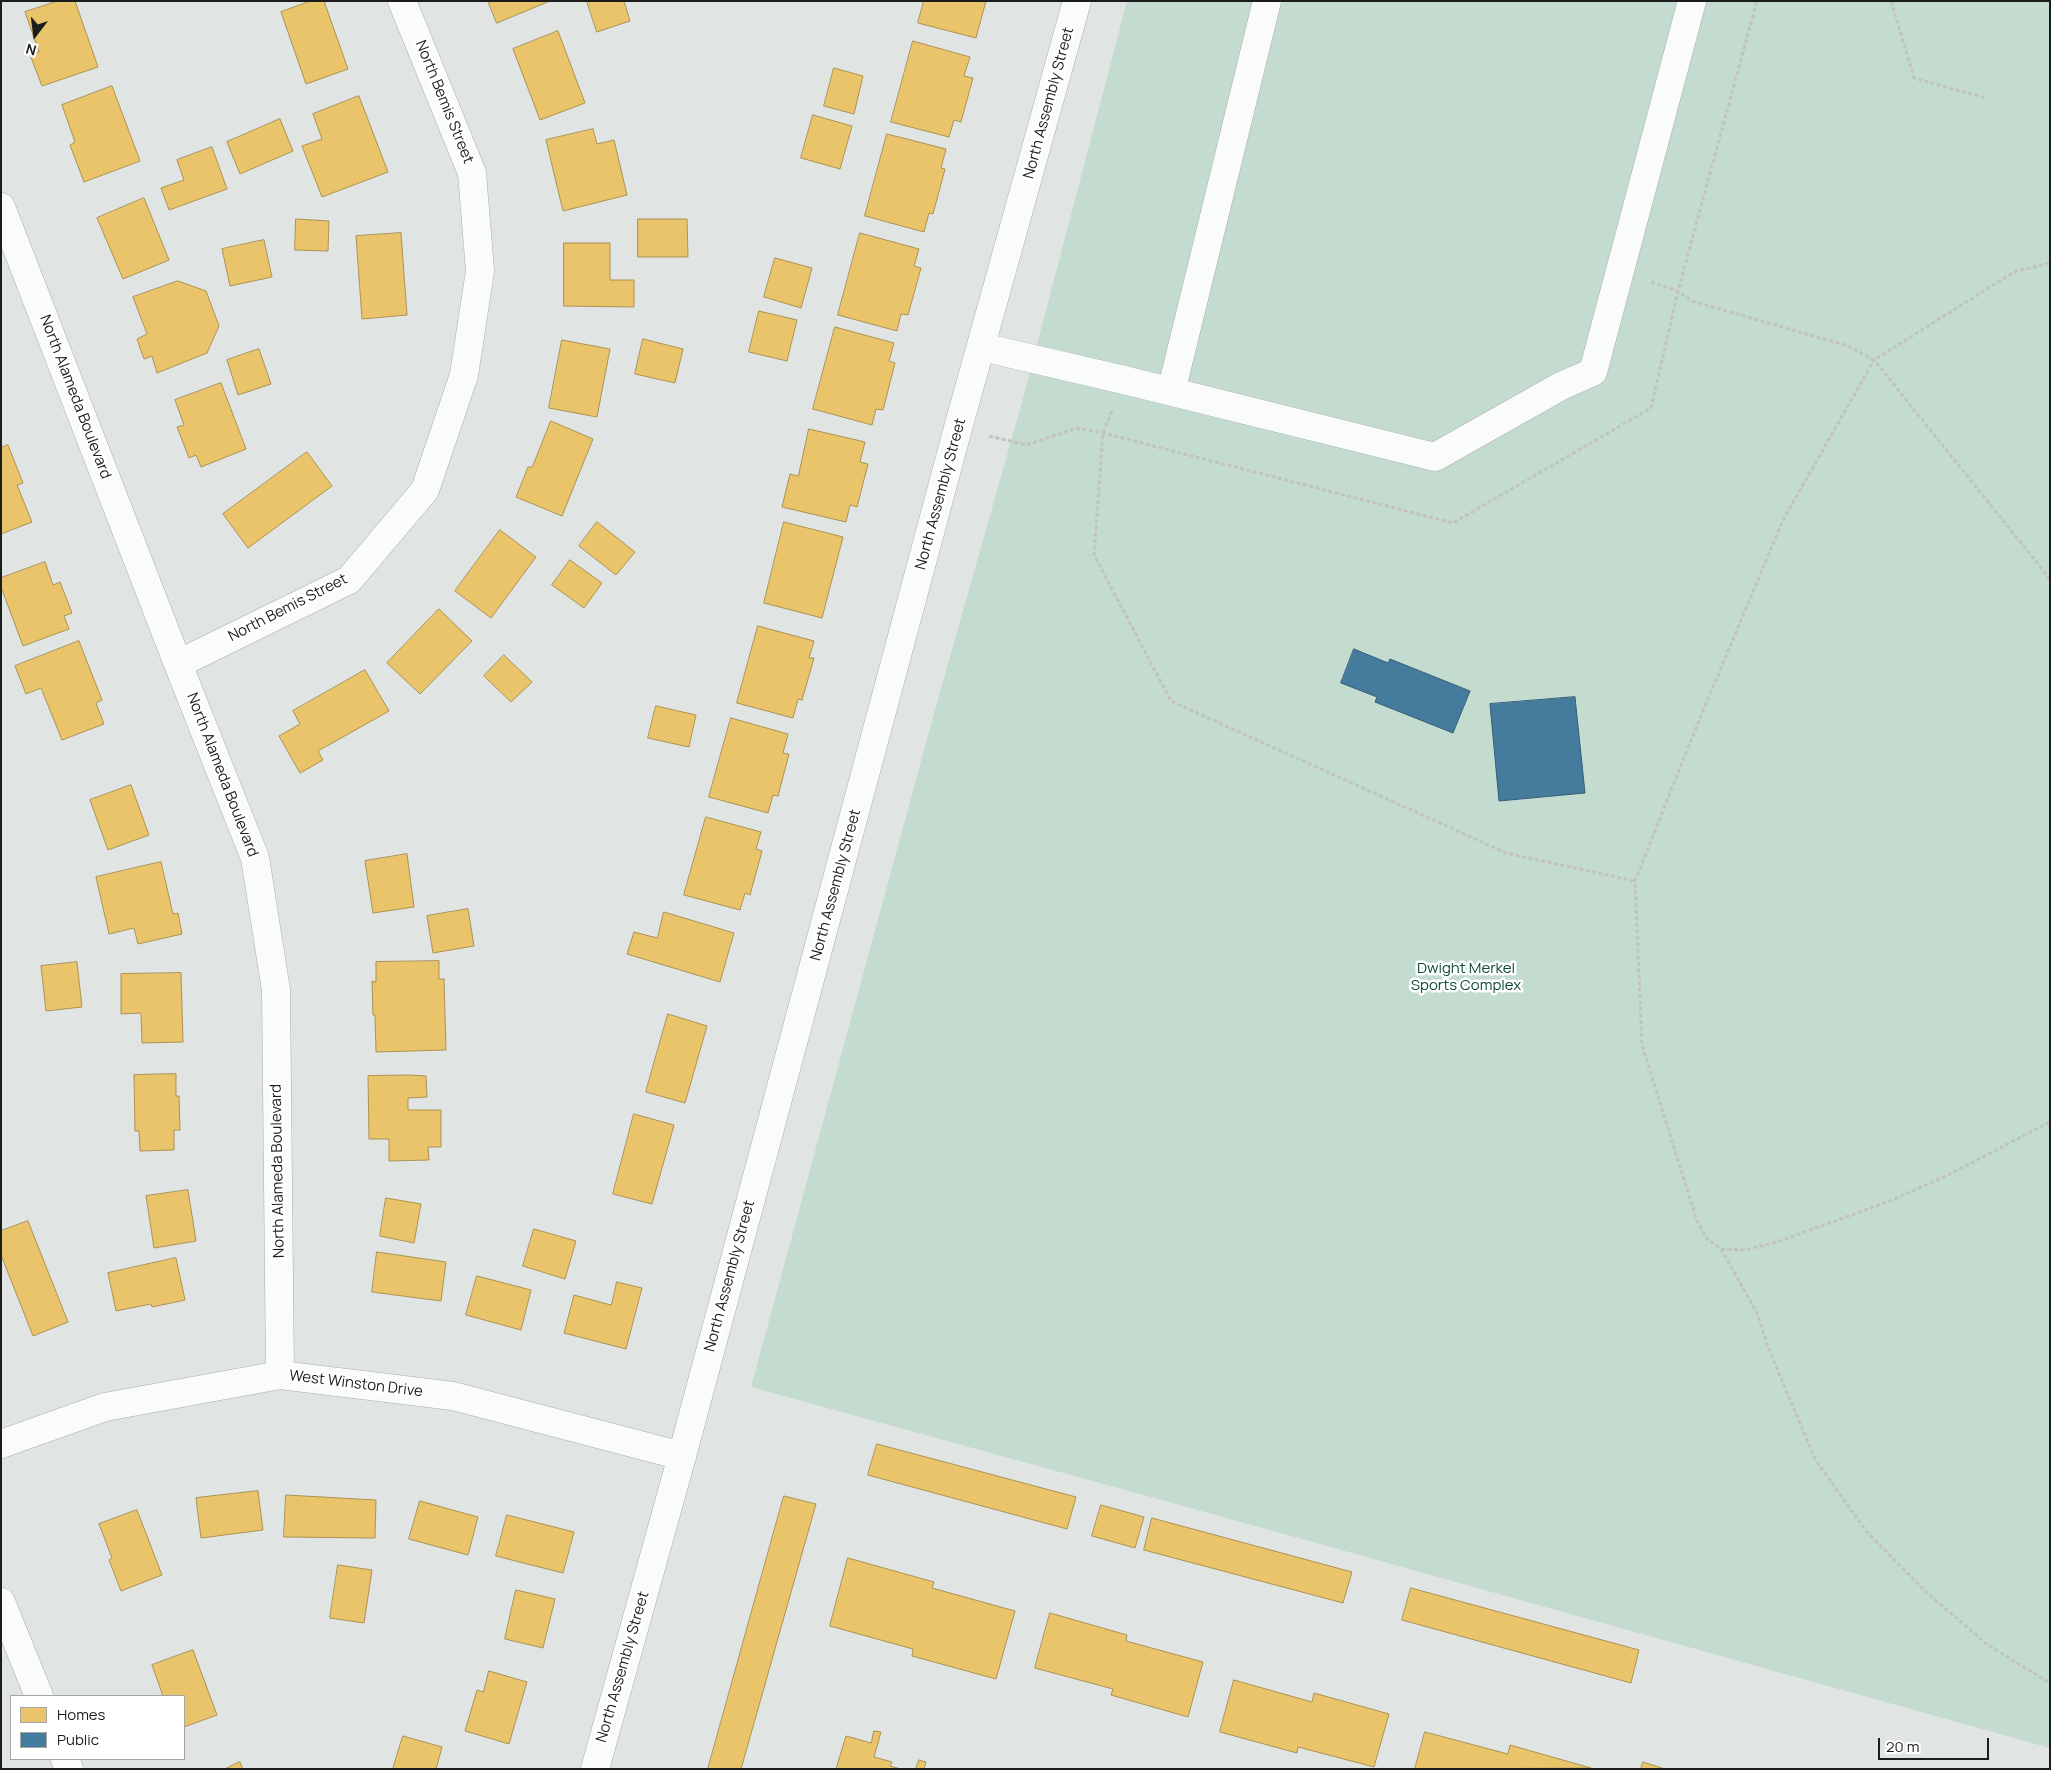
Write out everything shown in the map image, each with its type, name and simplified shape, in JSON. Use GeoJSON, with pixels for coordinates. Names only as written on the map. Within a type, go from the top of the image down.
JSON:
{"type":"FeatureCollection","features":[{"type":"Feature","properties":{"kind":"street","name":"North Bemis Street"},"geometry":{"type":"LineString","coordinates":[[178,664],[349,580],[425,490],[464,375],[480,271],[472,173],[402,1]]}},
{"type":"Feature","properties":{"kind":"street","name":"North Assembly Street"},"geometry":{"type":"LineString","coordinates":[[595,1769],[682,1456],[958,428],[1077,1]]}},
{"type":"Feature","properties":{"kind":"street"},"geometry":{"type":"LineString","coordinates":[[1171,392],[1267,1]]}},
{"type":"Feature","properties":{"kind":"street"},"geometry":{"type":"LineString","coordinates":[[982,347],[1435,457],[1561,386],[1593,372],[1692,1]]}},
{"type":"Feature","properties":{"kind":"street","name":"North Alameda Boulevard"},"geometry":{"type":"LineString","coordinates":[[1,207],[178,664],[256,858],[276,990],[280,1375]]}},
{"type":"Feature","properties":{"kind":"street","name":"West Winston Drive"},"geometry":{"type":"LineString","coordinates":[[1,1444],[105,1407],[280,1375],[453,1396],[682,1456]]}},
{"type":"Feature","properties":{"kind":"street"},"geometry":{"type":"LineString","coordinates":[[1,1602],[39,1695]]}},
{"type":"Feature","properties":{"kind":"path"},"geometry":{"type":"LineString","coordinates":[[958,428],[1027,444],[1076,428],[1103,433],[1453,524],[1651,408],[1678,291],[1757,1]]}},
{"type":"Feature","properties":{"kind":"path"},"geometry":{"type":"LineString","coordinates":[[1890,1],[1914,78],[1985,98]]}},
{"type":"Feature","properties":{"kind":"path"},"geometry":{"type":"LineString","coordinates":[[2050,264],[2014,272],[1874,360],[1783,520],[1700,718],[1635,881],[1642,1045],[1696,1220],[1708,1240],[1721,1250],[1756,1313],[1770,1352],[1815,1459],[1866,1530],[1925,1591],[1988,1645],[2050,1683]]}},
{"type":"Feature","properties":{"kind":"path"},"geometry":{"type":"LineString","coordinates":[[1620,271],[1678,291],[1692,301],[1848,346],[1874,360],[2050,579]]}},
{"type":"Feature","properties":{"kind":"path"},"geometry":{"type":"LineString","coordinates":[[1124,380],[1103,433],[1094,555],[1171,701],[1506,853],[1635,881]]}},
{"type":"Feature","properties":{"kind":"path"},"geometry":{"type":"LineString","coordinates":[[1721,1250],[1745,1250],[1780,1241],[1890,1201],[1950,1174],[2050,1122]]}},
{"type":"Feature","properties":{"kind":"green space","name":"Dwight Merkel Sports Complex"},"geometry":{"type":"Polygon","coordinates":[[[1127,1],[2050,1],[2050,1748],[751,1387],[933,717],[1022,402],[1127,1]]]}},
{"type":"Feature","properties":{"kind":"building: Homes"},"geometry":{"type":"Polygon","coordinates":[[[58,1],[75,1],[98,67],[42,86],[30,55],[39,52],[25,12],[58,1]]]}},
{"type":"Feature","properties":{"kind":"building: Homes"},"geometry":{"type":"Polygon","coordinates":[[[311,1],[324,1],[348,69],[306,84],[281,12],[311,1]]]}},
{"type":"Feature","properties":{"kind":"building: Homes"},"geometry":{"type":"Polygon","coordinates":[[[488,1],[550,1],[497,23],[488,1]]]}},
{"type":"Feature","properties":{"kind":"building: Homes"},"geometry":{"type":"Polygon","coordinates":[[[587,1],[624,1],[630,21],[597,32],[587,1]]]}},
{"type":"Feature","properties":{"kind":"building: Homes"},"geometry":{"type":"Polygon","coordinates":[[[924,1],[986,1],[976,38],[918,23],[924,1]]]}},
{"type":"Feature","properties":{"kind":"building: Homes"},"geometry":{"type":"Polygon","coordinates":[[[558,31],[585,103],[540,120],[513,49],[558,31]]]}},
{"type":"Feature","properties":{"kind":"building: Homes"},"geometry":{"type":"Polygon","coordinates":[[[913,41],[970,57],[964,76],[973,78],[961,122],[954,120],[949,137],[891,122],[913,41]]]}},
{"type":"Feature","properties":{"kind":"building: Homes"},"geometry":{"type":"Polygon","coordinates":[[[834,68],[863,76],[854,114],[824,106],[834,68]]]}},
{"type":"Feature","properties":{"kind":"building: Homes"},"geometry":{"type":"Polygon","coordinates":[[[112,86],[140,161],[84,182],[70,145],[75,142],[62,105],[112,86]]]}},
{"type":"Feature","properties":{"kind":"building: Homes"},"geometry":{"type":"Polygon","coordinates":[[[359,96],[388,172],[322,197],[302,146],[322,139],[313,114],[359,96]]]}},
{"type":"Feature","properties":{"kind":"building: Homes"},"geometry":{"type":"Polygon","coordinates":[[[813,115],[852,126],[840,169],[801,158],[813,115]]]}},
{"type":"Feature","properties":{"kind":"building: Homes"},"geometry":{"type":"Polygon","coordinates":[[[280,119],[293,151],[240,174],[227,142],[280,119]]]}},
{"type":"Feature","properties":{"kind":"building: Homes"},"geometry":{"type":"Polygon","coordinates":[[[593,129],[597,144],[614,140],[627,195],[563,211],[546,140],[593,129]]]}},
{"type":"Feature","properties":{"kind":"building: Homes"},"geometry":{"type":"Polygon","coordinates":[[[887,134],[946,149],[941,168],[945,169],[933,214],[929,213],[924,232],[865,216],[887,134]]]}},
{"type":"Feature","properties":{"kind":"building: Homes"},"geometry":{"type":"Polygon","coordinates":[[[212,147],[227,189],[169,210],[161,188],[184,180],[177,160],[212,147]]]}},
{"type":"Feature","properties":{"kind":"building: Homes"},"geometry":{"type":"Polygon","coordinates":[[[144,198],[169,260],[123,279],[97,218],[144,198]]]}},
{"type":"Feature","properties":{"kind":"building: Homes"},"geometry":{"type":"Polygon","coordinates":[[[296,219],[329,221],[328,251],[295,250],[296,219]]]}},
{"type":"Feature","properties":{"kind":"building: Homes"},"geometry":{"type":"Polygon","coordinates":[[[638,219],[687,219],[688,257],[638,257],[638,219]]]}},
{"type":"Feature","properties":{"kind":"building: Homes"},"geometry":{"type":"Polygon","coordinates":[[[401,233],[407,315],[362,319],[356,236],[401,233]]]}},
{"type":"Feature","properties":{"kind":"building: Homes"},"geometry":{"type":"Polygon","coordinates":[[[860,233],[919,249],[914,266],[921,268],[908,315],[901,314],[897,331],[838,315],[860,233]]]}},
{"type":"Feature","properties":{"kind":"building: Homes"},"geometry":{"type":"Polygon","coordinates":[[[264,240],[272,277],[230,286],[222,249],[264,240]]]}},
{"type":"Feature","properties":{"kind":"building: Homes"},"geometry":{"type":"Polygon","coordinates":[[[564,243],[610,243],[610,280],[634,280],[634,307],[564,306],[564,243]]]}},
{"type":"Feature","properties":{"kind":"building: Homes"},"geometry":{"type":"Polygon","coordinates":[[[775,258],[812,268],[801,308],[764,297],[775,258]]]}},
{"type":"Feature","properties":{"kind":"building: Homes"},"geometry":{"type":"Polygon","coordinates":[[[178,281],[206,291],[219,326],[207,353],[157,373],[152,356],[144,359],[137,339],[147,334],[133,297],[178,281]]]}},
{"type":"Feature","properties":{"kind":"building: Homes"},"geometry":{"type":"Polygon","coordinates":[[[759,311],[797,320],[787,361],[749,352],[759,311]]]}},
{"type":"Feature","properties":{"kind":"building: Homes"},"geometry":{"type":"Polygon","coordinates":[[[835,327],[894,343],[889,361],[895,363],[883,410],[876,409],[872,425],[813,409],[835,327]]]}},
{"type":"Feature","properties":{"kind":"building: Homes"},"geometry":{"type":"Polygon","coordinates":[[[643,339],[683,349],[675,383],[635,374],[643,339]]]}},
{"type":"Feature","properties":{"kind":"building: Homes"},"geometry":{"type":"Polygon","coordinates":[[[562,340],[610,349],[597,417],[549,408],[562,340]]]}},
{"type":"Feature","properties":{"kind":"building: Homes"},"geometry":{"type":"Polygon","coordinates":[[[259,349],[271,384],[238,395],[227,360],[259,349]]]}},
{"type":"Feature","properties":{"kind":"building: Homes"},"geometry":{"type":"Polygon","coordinates":[[[221,383],[246,449],[201,467],[196,455],[189,458],[177,427],[184,425],[175,400],[221,383]]]}},
{"type":"Feature","properties":{"kind":"building: Homes"},"geometry":{"type":"Polygon","coordinates":[[[551,421],[593,439],[562,516],[516,497],[528,467],[532,467],[551,421]]]}},
{"type":"Feature","properties":{"kind":"building: Homes"},"geometry":{"type":"Polygon","coordinates":[[[809,429],[865,442],[860,462],[868,464],[857,507],[850,505],[846,522],[782,507],[790,474],[798,476],[809,429]]]}},
{"type":"Feature","properties":{"kind":"building: Homes"},"geometry":{"type":"Polygon","coordinates":[[[8,445],[23,483],[17,485],[32,522],[1,534],[1,448],[8,445]]]}},
{"type":"Feature","properties":{"kind":"building: Homes"},"geometry":{"type":"Polygon","coordinates":[[[307,452],[332,486],[248,548],[223,514],[307,452]]]}},
{"type":"Feature","properties":{"kind":"building: Homes"},"geometry":{"type":"Polygon","coordinates":[[[597,522],[635,552],[616,575],[579,546],[597,522]]]}},
{"type":"Feature","properties":{"kind":"building: Homes"},"geometry":{"type":"Polygon","coordinates":[[[784,522],[843,537],[822,618],[764,603],[784,522]]]}},
{"type":"Feature","properties":{"kind":"building: Homes"},"geometry":{"type":"Polygon","coordinates":[[[500,530],[536,557],[491,618],[455,591],[500,530]]]}},
{"type":"Feature","properties":{"kind":"building: Homes"},"geometry":{"type":"Polygon","coordinates":[[[570,560],[602,583],[584,608],[552,585],[570,560]]]}},
{"type":"Feature","properties":{"kind":"building: Homes"},"geometry":{"type":"Polygon","coordinates":[[[45,562],[53,585],[60,582],[72,613],[64,616],[69,629],[23,646],[1,587],[1,578],[45,562]]]}},
{"type":"Feature","properties":{"kind":"building: Homes"},"geometry":{"type":"Polygon","coordinates":[[[439,609],[472,641],[420,694],[387,663],[439,609]]]}},
{"type":"Feature","properties":{"kind":"building: Homes"},"geometry":{"type":"Polygon","coordinates":[[[758,626],[814,641],[809,658],[814,658],[802,700],[798,699],[793,718],[737,703],[758,626]]]}},
{"type":"Feature","properties":{"kind":"building: Homes"},"geometry":{"type":"Polygon","coordinates":[[[79,641],[102,700],[96,703],[104,724],[62,740],[41,688],[26,694],[15,666],[79,641]]]}},
{"type":"Feature","properties":{"kind":"building: Homes"},"geometry":{"type":"Polygon","coordinates":[[[504,655],[532,682],[511,702],[484,676],[504,655]]]}},
{"type":"Feature","properties":{"kind":"building: Homes"},"geometry":{"type":"Polygon","coordinates":[[[365,670],[389,711],[318,751],[323,760],[300,773],[279,736],[300,724],[293,711],[365,670]]]}},
{"type":"Feature","properties":{"kind":"building: Homes"},"geometry":{"type":"Polygon","coordinates":[[[656,706],[696,715],[689,747],[648,738],[656,706]]]}},
{"type":"Feature","properties":{"kind":"building: Homes"},"geometry":{"type":"Polygon","coordinates":[[[731,718],[788,734],[783,753],[789,754],[778,796],[773,795],[768,813],[709,797],[731,718]]]}},
{"type":"Feature","properties":{"kind":"building: Homes"},"geometry":{"type":"Polygon","coordinates":[[[131,785],[149,835],[108,850],[90,800],[131,785]]]}},
{"type":"Feature","properties":{"kind":"building: Homes"},"geometry":{"type":"Polygon","coordinates":[[[706,817],[761,832],[756,849],[762,851],[750,895],[745,893],[740,910],[684,895],[706,817]]]}},
{"type":"Feature","properties":{"kind":"building: Homes"},"geometry":{"type":"Polygon","coordinates":[[[407,854],[414,907],[373,913],[365,861],[407,854]]]}},
{"type":"Feature","properties":{"kind":"building: Homes"},"geometry":{"type":"Polygon","coordinates":[[[161,862],[173,914],[178,913],[182,934],[138,944],[134,928],[109,934],[96,877],[161,862]]]}},
{"type":"Feature","properties":{"kind":"building: Homes"},"geometry":{"type":"Polygon","coordinates":[[[468,909],[474,946],[433,953],[427,916],[468,909]]]}},
{"type":"Feature","properties":{"kind":"building: Homes"},"geometry":{"type":"Polygon","coordinates":[[[664,912],[734,933],[720,982],[627,954],[634,932],[657,938],[664,912]]]}},
{"type":"Feature","properties":{"kind":"building: Homes"},"geometry":{"type":"Polygon","coordinates":[[[439,961],[439,979],[444,979],[446,1050],[376,1052],[372,981],[376,982],[376,962],[439,961]]]}},
{"type":"Feature","properties":{"kind":"building: Homes"},"geometry":{"type":"Polygon","coordinates":[[[77,962],[82,1007],[46,1011],[41,966],[77,962]]]}},
{"type":"Feature","properties":{"kind":"building: Homes"},"geometry":{"type":"Polygon","coordinates":[[[181,973],[183,1042],[142,1043],[141,1013],[121,1014],[121,974],[181,973]]]}},
{"type":"Feature","properties":{"kind":"building: Homes"},"geometry":{"type":"Polygon","coordinates":[[[668,1014],[707,1026],[685,1103],[646,1092],[668,1014]]]}},
{"type":"Feature","properties":{"kind":"building: Homes"},"geometry":{"type":"Polygon","coordinates":[[[176,1074],[176,1096],[179,1096],[180,1130],[174,1130],[174,1150],[140,1151],[139,1131],[135,1131],[134,1075],[176,1074]]]}},
{"type":"Feature","properties":{"kind":"building: Homes"},"geometry":{"type":"Polygon","coordinates":[[[368,1076],[426,1076],[427,1097],[408,1098],[408,1110],[441,1110],[441,1147],[428,1147],[429,1160],[389,1161],[389,1139],[369,1139],[368,1076]]]}},
{"type":"Feature","properties":{"kind":"building: Homes"},"geometry":{"type":"Polygon","coordinates":[[[634,1114],[674,1125],[652,1204],[613,1194],[634,1114]]]}},
{"type":"Feature","properties":{"kind":"building: Homes"},"geometry":{"type":"Polygon","coordinates":[[[188,1190],[196,1241],[154,1248],[146,1196],[188,1190]]]}},
{"type":"Feature","properties":{"kind":"building: Homes"},"geometry":{"type":"Polygon","coordinates":[[[386,1198],[421,1204],[414,1243],[380,1236],[386,1198]]]}},
{"type":"Feature","properties":{"kind":"building: Homes"},"geometry":{"type":"Polygon","coordinates":[[[28,1221],[68,1322],[33,1336],[1,1255],[1,1231],[28,1221]]]}},
{"type":"Feature","properties":{"kind":"building: Homes"},"geometry":{"type":"Polygon","coordinates":[[[534,1229],[576,1241],[565,1279],[523,1266],[534,1229]]]}},
{"type":"Feature","properties":{"kind":"building: Homes"},"geometry":{"type":"Polygon","coordinates":[[[377,1252],[446,1262],[441,1301],[372,1292],[377,1252]]]}},
{"type":"Feature","properties":{"kind":"building: Homes"},"geometry":{"type":"Polygon","coordinates":[[[176,1258],[185,1300],[152,1307],[151,1304],[116,1311],[108,1273],[176,1258]]]}},
{"type":"Feature","properties":{"kind":"building: Homes"},"geometry":{"type":"Polygon","coordinates":[[[477,1276],[531,1290],[521,1330],[466,1315],[477,1276]]]}},
{"type":"Feature","properties":{"kind":"building: Homes"},"geometry":{"type":"Polygon","coordinates":[[[617,1282],[642,1288],[626,1349],[564,1333],[574,1295],[611,1305],[617,1282]]]}},
{"type":"Feature","properties":{"kind":"building: Homes"},"geometry":{"type":"Polygon","coordinates":[[[877,1444],[1076,1497],[1067,1529],[868,1475],[877,1444]]]}},
{"type":"Feature","properties":{"kind":"building: Homes"},"geometry":{"type":"Polygon","coordinates":[[[258,1491],[263,1530],[201,1538],[196,1498],[258,1491]]]}},
{"type":"Feature","properties":{"kind":"building: Homes"},"geometry":{"type":"Polygon","coordinates":[[[286,1495],[376,1500],[375,1538],[284,1537],[286,1495]]]}},
{"type":"Feature","properties":{"kind":"building: Homes"},"geometry":{"type":"Polygon","coordinates":[[[784,1496],[816,1504],[741,1769],[708,1769],[784,1496]]]}},
{"type":"Feature","properties":{"kind":"building: Homes"},"geometry":{"type":"Polygon","coordinates":[[[420,1501],[478,1517],[468,1555],[409,1539],[420,1501]]]}},
{"type":"Feature","properties":{"kind":"building: Homes"},"geometry":{"type":"Polygon","coordinates":[[[1101,1505],[1144,1517],[1135,1548],[1092,1536],[1101,1505]]]}},
{"type":"Feature","properties":{"kind":"building: Homes"},"geometry":{"type":"Polygon","coordinates":[[[137,1510],[162,1575],[121,1591],[109,1560],[112,1558],[99,1524],[137,1510]]]}},
{"type":"Feature","properties":{"kind":"building: Homes"},"geometry":{"type":"Polygon","coordinates":[[[507,1515],[574,1532],[563,1573],[496,1556],[507,1515]]]}},
{"type":"Feature","properties":{"kind":"building: Homes"},"geometry":{"type":"Polygon","coordinates":[[[1152,1518],[1352,1572],[1343,1603],[1144,1550],[1152,1518]]]}},
{"type":"Feature","properties":{"kind":"building: Homes"},"geometry":{"type":"Polygon","coordinates":[[[848,1558],[934,1582],[932,1588],[1015,1611],[996,1679],[912,1656],[913,1649],[830,1626],[848,1558]]]}},
{"type":"Feature","properties":{"kind":"building: Homes"},"geometry":{"type":"Polygon","coordinates":[[[338,1565],[372,1570],[364,1623],[330,1618],[338,1565]]]}},
{"type":"Feature","properties":{"kind":"building: Homes"},"geometry":{"type":"Polygon","coordinates":[[[1411,1588],[1639,1650],[1631,1683],[1402,1620],[1411,1588]]]}},
{"type":"Feature","properties":{"kind":"building: Homes"},"geometry":{"type":"Polygon","coordinates":[[[516,1590],[555,1599],[543,1648],[505,1639],[516,1590]]]}},
{"type":"Feature","properties":{"kind":"building: Homes"},"geometry":{"type":"Polygon","coordinates":[[[1050,1613],[1127,1635],[1126,1641],[1203,1662],[1188,1717],[1111,1695],[1113,1689],[1035,1668],[1050,1613]]]}},
{"type":"Feature","properties":{"kind":"building: Homes"},"geometry":{"type":"Polygon","coordinates":[[[193,1650],[217,1715],[185,1727],[185,1695],[163,1695],[152,1665],[193,1650]]]}},
{"type":"Feature","properties":{"kind":"building: Homes"},"geometry":{"type":"Polygon","coordinates":[[[489,1671],[527,1682],[509,1744],[465,1731],[477,1690],[483,1692],[489,1671]]]}},
{"type":"Feature","properties":{"kind":"building: Homes"},"geometry":{"type":"Polygon","coordinates":[[[1234,1680],[1312,1702],[1314,1693],[1389,1714],[1374,1767],[1298,1747],[1297,1753],[1220,1732],[1234,1680]]]}},
{"type":"Feature","properties":{"kind":"building: Homes"},"geometry":{"type":"Polygon","coordinates":[[[874,1731],[881,1732],[874,1757],[892,1762],[890,1766],[901,1769],[836,1769],[846,1736],[871,1743],[874,1731]]]}},
{"type":"Feature","properties":{"kind":"building: Homes"},"geometry":{"type":"Polygon","coordinates":[[[1425,1732],[1508,1754],[1510,1745],[1591,1768],[1415,1769],[1425,1732]]]}},
{"type":"Feature","properties":{"kind":"building: Homes"},"geometry":{"type":"Polygon","coordinates":[[[403,1736],[442,1747],[436,1769],[393,1769],[403,1736]]]}},
{"type":"Feature","properties":{"kind":"building: Homes"},"geometry":{"type":"Polygon","coordinates":[[[919,1760],[926,1762],[924,1769],[916,1769],[919,1760]]]}},
{"type":"Feature","properties":{"kind":"building: Homes"},"geometry":{"type":"Polygon","coordinates":[[[240,1762],[243,1769],[225,1769],[240,1762]]]}},
{"type":"Feature","properties":{"kind":"building: Homes"},"geometry":{"type":"Polygon","coordinates":[[[1643,1762],[1665,1769],[1641,1769],[1643,1762]]]}},
{"type":"Feature","properties":{"kind":"building: Public"},"geometry":{"type":"Polygon","coordinates":[[[1354,649],[1388,663],[1390,659],[1470,691],[1453,733],[1375,702],[1377,697],[1341,683],[1354,649]]]}},
{"type":"Feature","properties":{"kind":"building: Public"},"geometry":{"type":"Polygon","coordinates":[[[1575,697],[1585,793],[1499,801],[1490,704],[1575,697]]]}}]}
